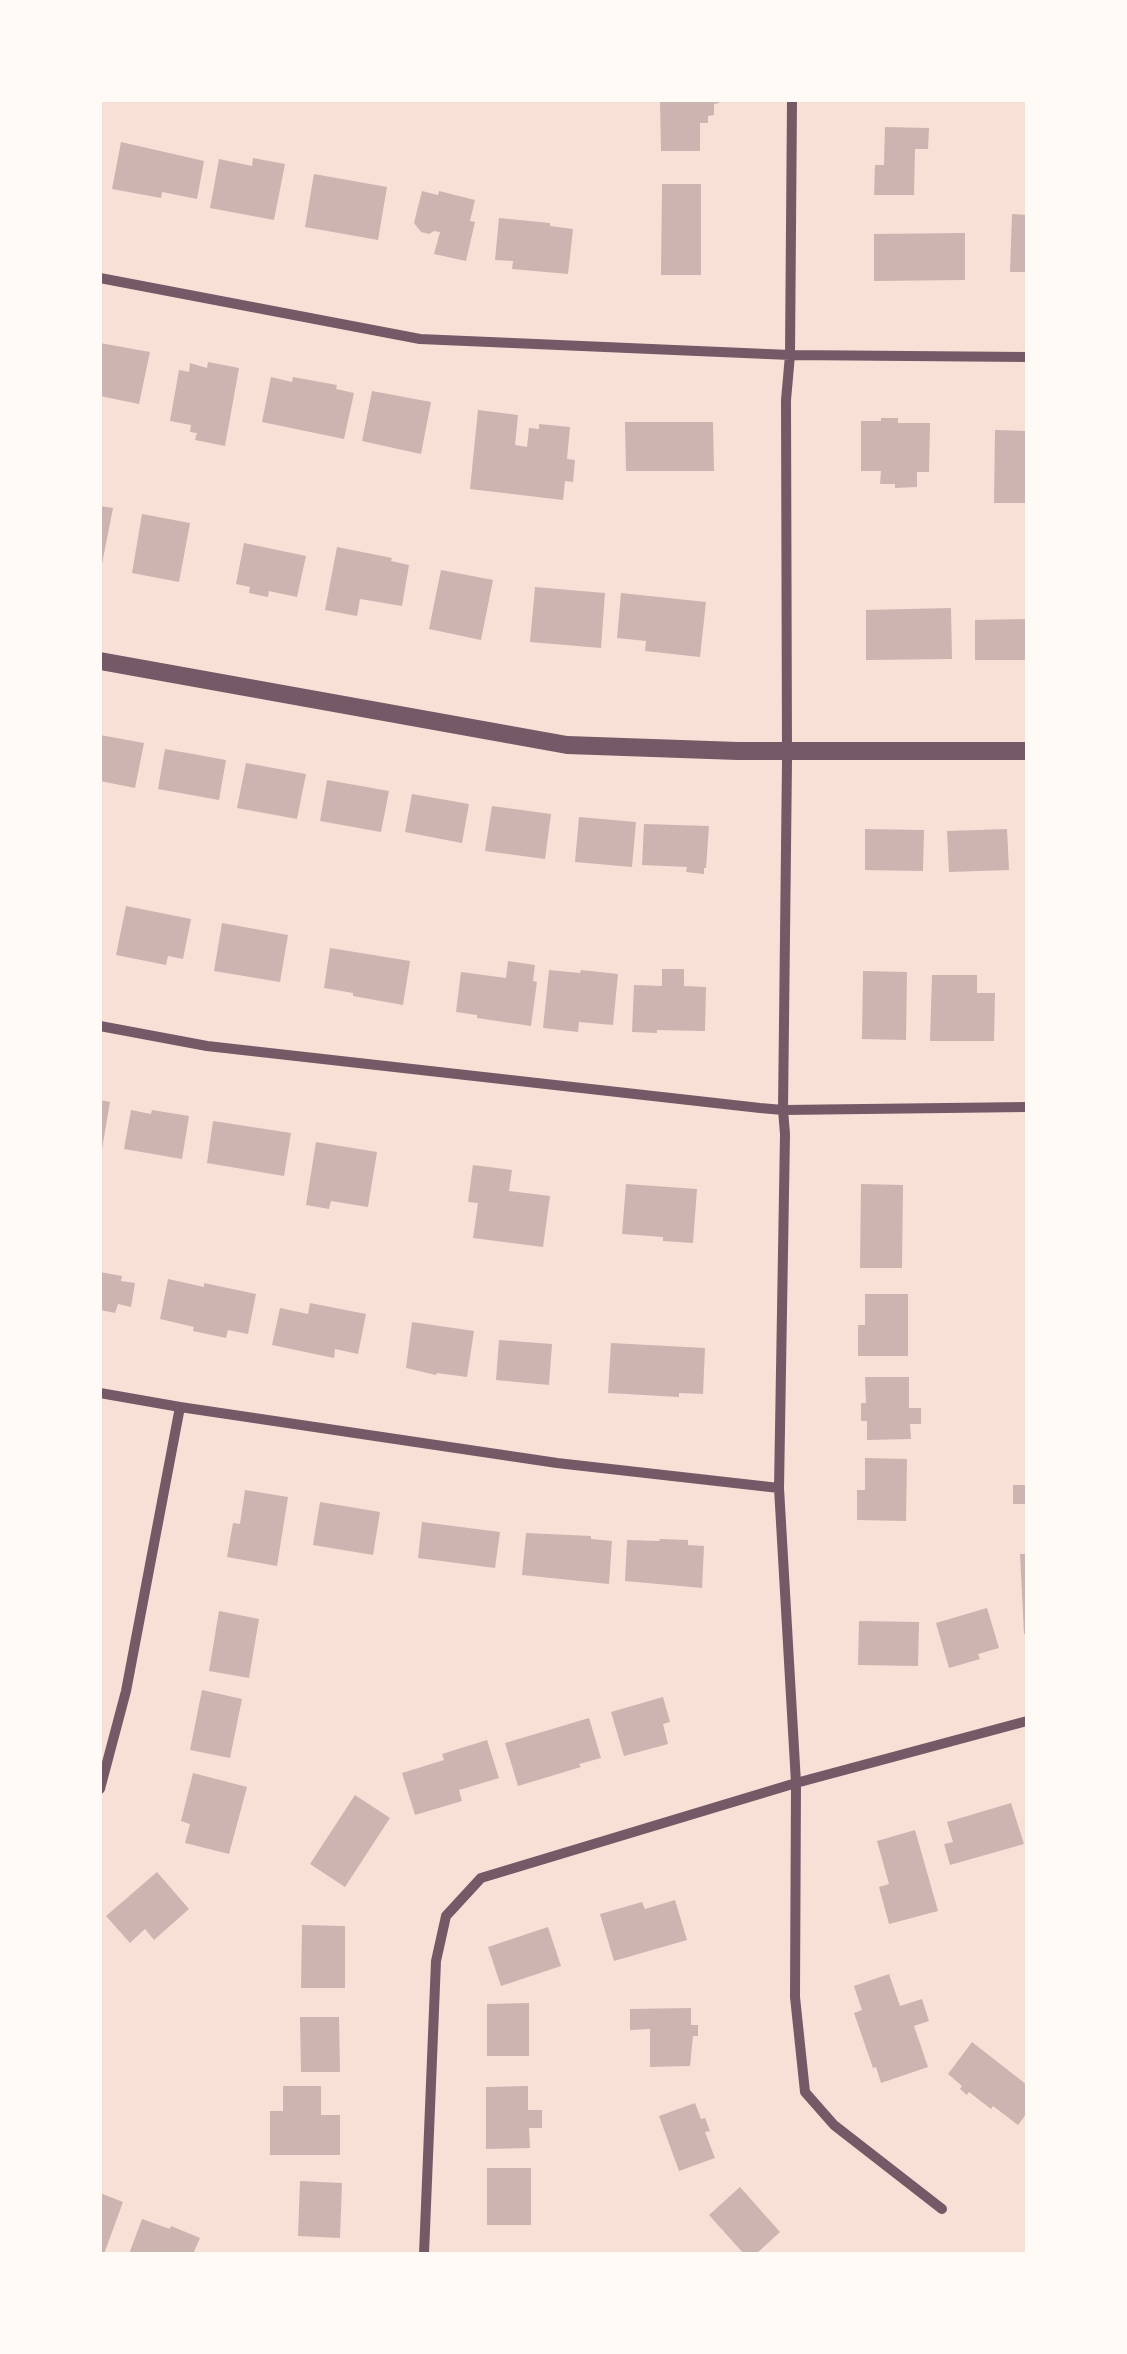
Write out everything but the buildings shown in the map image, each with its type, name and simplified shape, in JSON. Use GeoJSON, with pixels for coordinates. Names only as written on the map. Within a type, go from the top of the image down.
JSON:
{"type":"FeatureCollection","features":[{"type":"Feature","properties":{"kind":"street"},"geometry":{"type":"LineString","coordinates":[[792,100],[786,420],[785,1134],[779,1488],[796,1784],[794,1998],[804,2092],[834,2125],[942,2209]]}},
{"type":"Feature","properties":{"kind":"street"},"geometry":{"type":"LineString","coordinates":[[100,278],[420,339],[790,354],[1027,357]]}},
{"type":"Feature","properties":{"kind":"street"},"geometry":{"type":"LineString","coordinates":[[100,660],[567,745],[738,752],[1027,751]]}},
{"type":"Feature","properties":{"kind":"street"},"geometry":{"type":"LineString","coordinates":[[100,1026],[207,1046],[783,1110],[1027,1107]]}},
{"type":"Feature","properties":{"kind":"street"},"geometry":{"type":"LineString","coordinates":[[100,1393],[557,1462],[779,1488]]}},
{"type":"Feature","properties":{"kind":"street"},"geometry":{"type":"LineString","coordinates":[[100,1790],[126,1690],[180,1408]]}},
{"type":"Feature","properties":{"kind":"street"},"geometry":{"type":"LineString","coordinates":[[424,2254],[436,1961],[446,1916],[481,1878],[796,1784],[1027,1721]]}}]}
